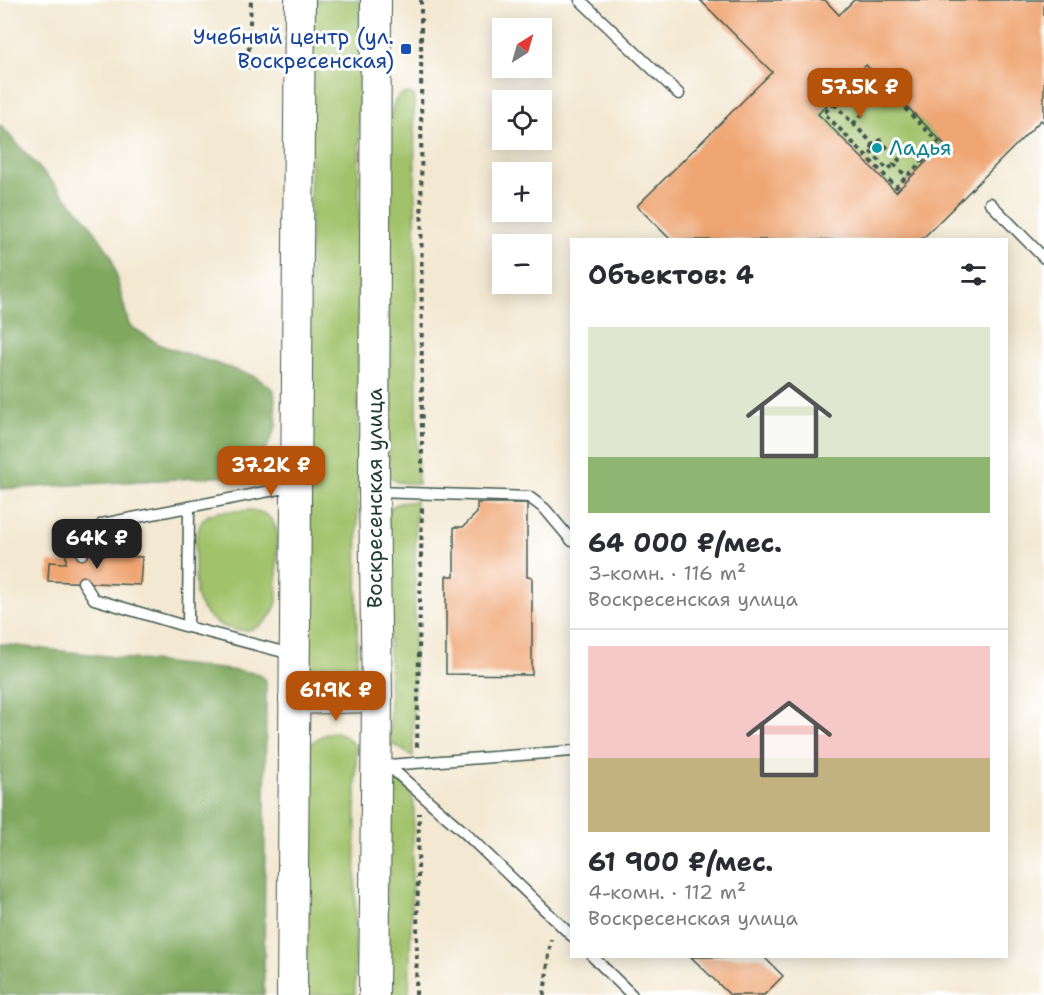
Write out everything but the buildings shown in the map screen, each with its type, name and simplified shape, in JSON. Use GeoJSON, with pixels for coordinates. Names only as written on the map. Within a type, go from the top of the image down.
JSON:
{"type":"FeatureCollection","features":[{"type":"Feature","properties":{"kind":"main road"},"geometry":{"type":"LineString","coordinates":[[292,995],[300,0]]}},
{"type":"Feature","properties":{"kind":"main road","name":"Воскресенская улица"},"geometry":{"type":"LineString","coordinates":[[374,995],[382,760],[377,698],[374,491],[376,0]]}},
{"type":"Feature","properties":{"kind":"main road"},"geometry":{"type":"LineString","coordinates":[[294,699],[377,698]]}},
{"type":"Feature","properties":{"kind":"lane"},"geometry":{"type":"LineString","coordinates":[[580,0],[679,94]]}},
{"type":"Feature","properties":{"kind":"lane"},"geometry":{"type":"LineString","coordinates":[[990,202],[1044,258]]}},
{"type":"Feature","properties":{"kind":"lane"},"geometry":{"type":"LineString","coordinates":[[82,554],[102,524],[295,486]]}},
{"type":"Feature","properties":{"kind":"lane"},"geometry":{"type":"LineString","coordinates":[[374,491],[529,497],[545,509],[570,539]]}},
{"type":"Feature","properties":{"kind":"lane"},"geometry":{"type":"LineString","coordinates":[[188,627],[189,507]]}},
{"type":"Feature","properties":{"kind":"lane"},"geometry":{"type":"LineString","coordinates":[[83,582],[94,599],[295,655]]}},
{"type":"Feature","properties":{"kind":"lane"},"geometry":{"type":"LineString","coordinates":[[382,760],[417,763],[570,751]]}},
{"type":"Feature","properties":{"kind":"lane"},"geometry":{"type":"LineString","coordinates":[[382,760],[465,833],[570,934]]}},
{"type":"Feature","properties":{"kind":"lane"},"geometry":{"type":"LineString","coordinates":[[594,958],[632,995]]}},
{"type":"Feature","properties":{"kind":"path"},"geometry":{"type":"LineString","coordinates":[[248,69],[251,0]]}},
{"type":"Feature","properties":{"kind":"path"},"geometry":{"type":"LineString","coordinates":[[417,763],[423,493],[421,0]]}},
{"type":"Feature","properties":{"kind":"path"},"geometry":{"type":"LineString","coordinates":[[867,70],[940,144],[907,177],[896,187],[824,113],[867,70]]}},
{"type":"Feature","properties":{"kind":"path"},"geometry":{"type":"LineString","coordinates":[[834,104],[874,145]]}},
{"type":"Feature","properties":{"kind":"path"},"geometry":{"type":"LineString","coordinates":[[853,124],[865,112]]}},
{"type":"Feature","properties":{"kind":"path"},"geometry":{"type":"LineString","coordinates":[[880,140],[899,160],[894,164],[888,170],[869,150],[880,140]]}},
{"type":"Feature","properties":{"kind":"path"},"geometry":{"type":"LineString","coordinates":[[894,164],[907,177]]}},
{"type":"Feature","properties":{"kind":"path"},"geometry":{"type":"LineString","coordinates":[[416,995],[420,793]]}},
{"type":"Feature","properties":{"kind":"path"},"geometry":{"type":"LineString","coordinates":[[544,995],[554,919]]}},
{"type":"Feature","properties":{"kind":"green space"},"geometry":{"type":"Polygon","coordinates":[[[311,0],[360,0],[357,661],[348,675],[334,682],[320,680],[309,668],[311,0]]]}},
{"type":"Feature","properties":{"kind":"green space"},"geometry":{"type":"Polygon","coordinates":[[[866,65],[944,144],[896,192],[818,114],[866,65]]]}},
{"type":"Feature","properties":{"kind":"green space"},"geometry":{"type":"Polygon","coordinates":[[[408,93],[414,95],[418,484],[397,482],[388,475],[388,134],[394,103],[397,98],[408,93]]]}},
{"type":"Feature","properties":{"kind":"green space"},"geometry":{"type":"Polygon","coordinates":[[[0,125],[87,220],[111,255],[129,325],[160,345],[254,376],[274,390],[277,425],[268,446],[255,464],[232,476],[0,489],[0,125]]]}},
{"type":"Feature","properties":{"kind":"green space"},"geometry":{"type":"Polygon","coordinates":[[[416,501],[413,757],[393,744],[390,739],[388,509],[399,503],[416,501]]]}},
{"type":"Feature","properties":{"kind":"green space"},"geometry":{"type":"Polygon","coordinates":[[[250,510],[268,516],[277,532],[277,602],[270,616],[260,625],[249,630],[236,630],[211,619],[202,608],[196,595],[196,541],[198,531],[207,516],[222,512],[250,510]]]}},
{"type":"Feature","properties":{"kind":"green space"},"geometry":{"type":"Polygon","coordinates":[[[0,644],[256,673],[266,680],[264,995],[0,995],[0,644]]]}},
{"type":"Feature","properties":{"kind":"green space"},"geometry":{"type":"Polygon","coordinates":[[[336,732],[348,738],[356,749],[355,995],[306,995],[307,749],[319,737],[336,732]]]}},
{"type":"Feature","properties":{"kind":"green space"},"geometry":{"type":"Polygon","coordinates":[[[391,779],[407,788],[414,806],[409,995],[383,995],[391,779]]]}},
{"type":"Feature","properties":{"kind":"place","name":"Учебный центр (ул. Воскресенская)"},"geometry":{"type":"Point","coordinates":[406,49]}},
{"type":"Feature","properties":{"kind":"place","name":"Ладья"},"geometry":{"type":"Point","coordinates":[877,148]}}]}
